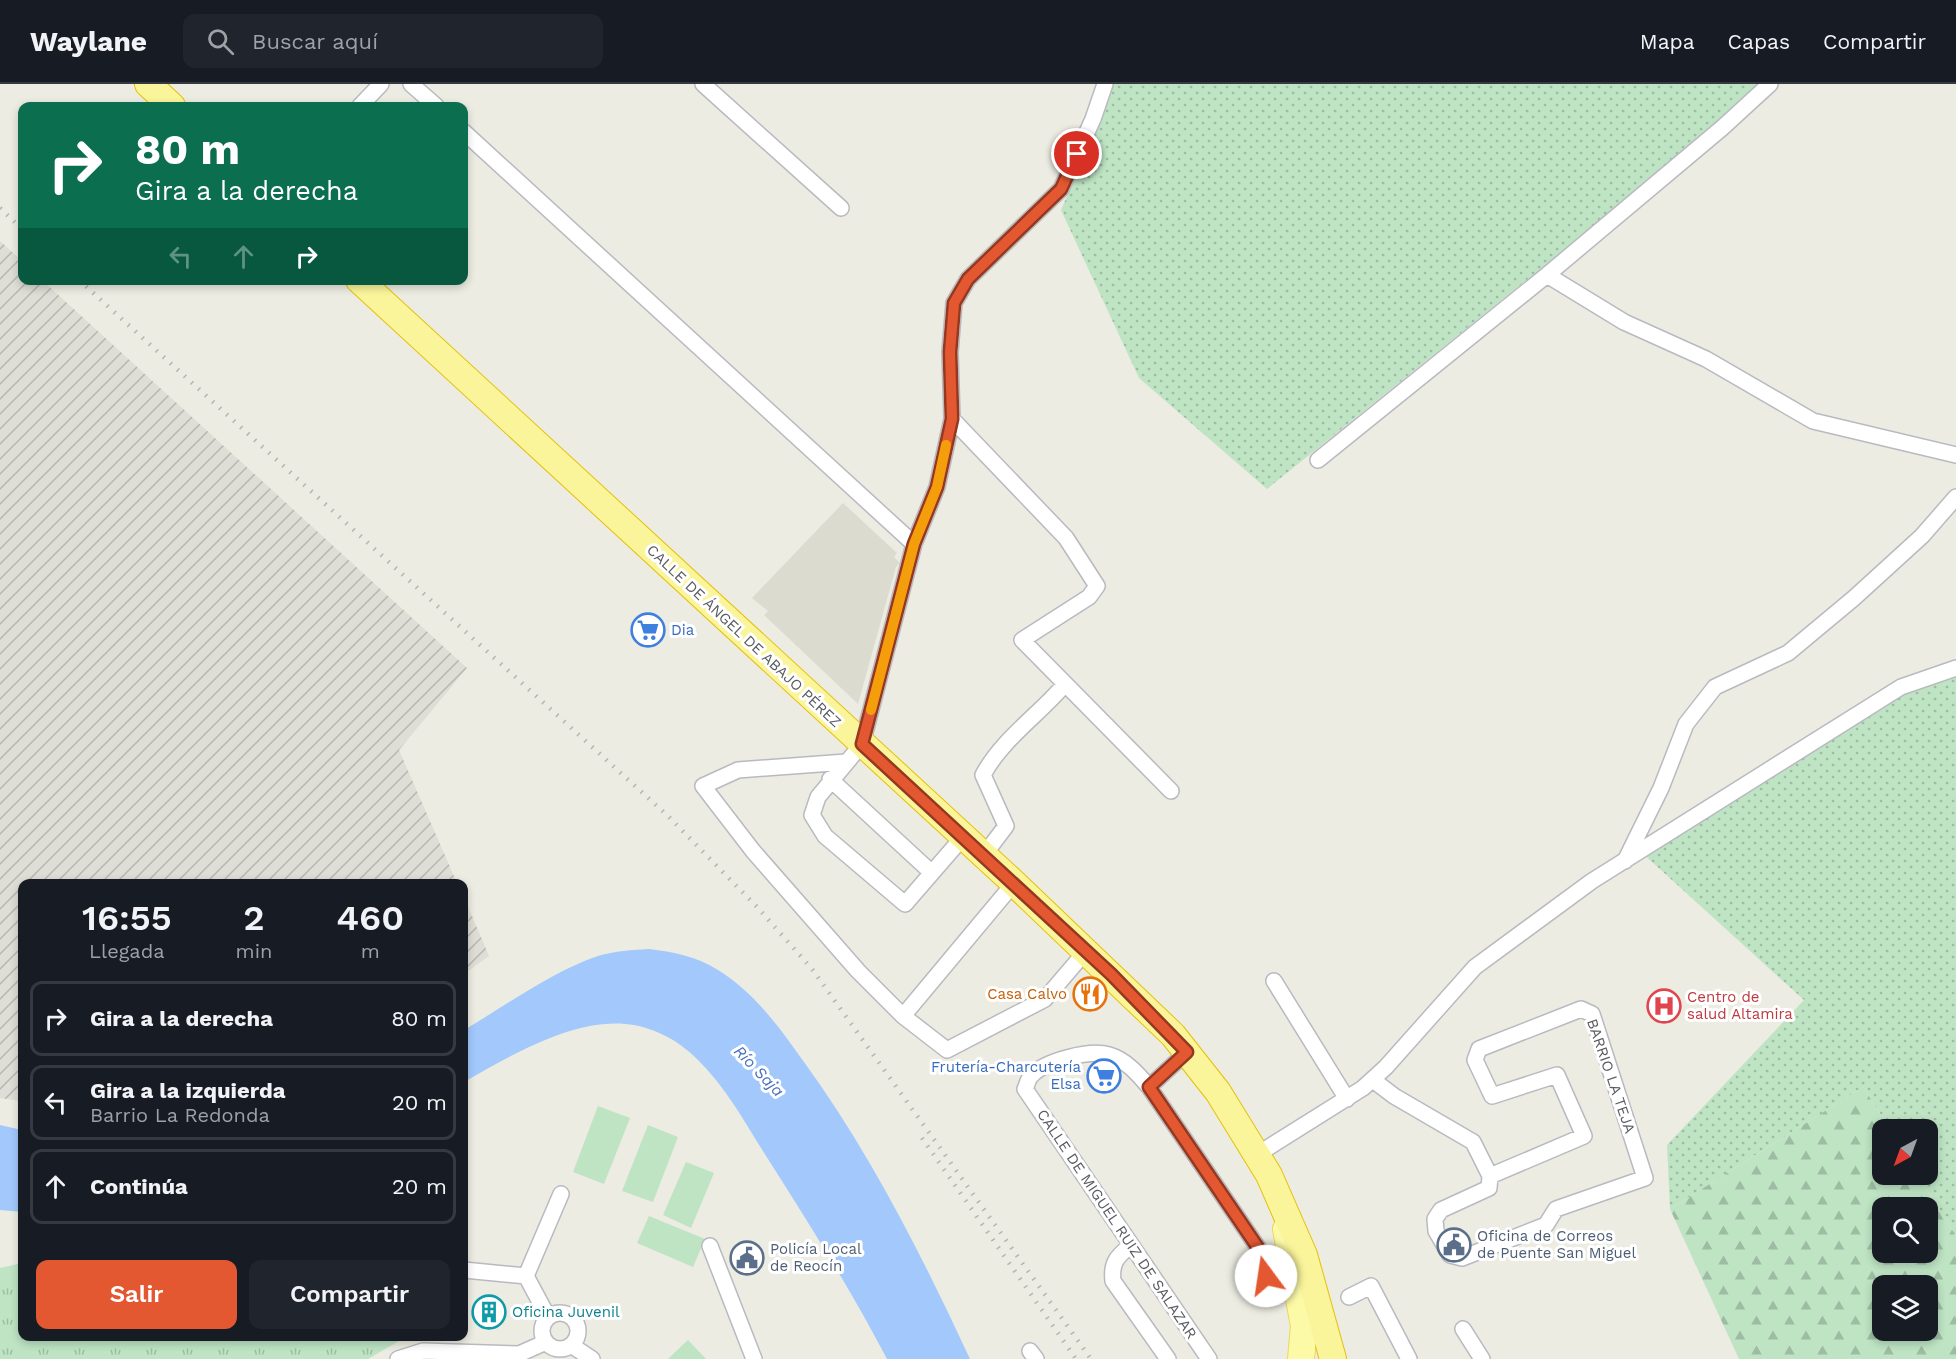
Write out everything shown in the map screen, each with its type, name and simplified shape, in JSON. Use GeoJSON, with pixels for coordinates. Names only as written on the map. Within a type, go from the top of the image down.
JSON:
{"type":"FeatureCollection","features":[{"type":"Feature","properties":{"kind":"highway"},"geometry":{"type":"LineString","coordinates":[[148,84],[168,102]]}},
{"type":"Feature","properties":{"kind":"highway","name":"CALLE DE ÁNGEL DE ABAJO PÉREZ"},"geometry":{"type":"LineString","coordinates":[[364,285],[854,753],[984,855],[1155,1017],[1187,1052],[1218,1092],[1258,1154],[1304,1255],[1323,1328]]}},
{"type":"Feature","properties":{"kind":"highway"},"geometry":{"type":"LineString","coordinates":[[1323,1328],[1324,1359]]}},
{"type":"Feature","properties":{"kind":"highway"},"geometry":{"type":"LineString","coordinates":[[1323,1328],[1333,1359]]}},
{"type":"Feature","properties":{"kind":"main road"},"geometry":{"type":"LineString","coordinates":[[1276,1190],[1304,1326],[1301,1359]]}},
{"type":"Feature","properties":{"kind":"street"},"geometry":{"type":"LineString","coordinates":[[364,102],[381,84]]}},
{"type":"Feature","properties":{"kind":"street"},"geometry":{"type":"LineString","coordinates":[[703,84],[841,208]]}},
{"type":"Feature","properties":{"kind":"street"},"geometry":{"type":"LineString","coordinates":[[963,837],[905,904],[825,836],[812,815],[818,797],[830,779],[854,753],[914,544],[937,487],[952,419],[950,352],[954,303],[968,279],[1061,189],[1093,119],[1105,84]]}},
{"type":"Feature","properties":{"kind":"street"},"geometry":{"type":"LineString","coordinates":[[1318,460],[1547,275],[1722,128],[1770,84]]}},
{"type":"Feature","properties":{"kind":"street"},"geometry":{"type":"LineString","coordinates":[[419,86],[433,102]]}},
{"type":"Feature","properties":{"kind":"street"},"geometry":{"type":"LineString","coordinates":[[468,136],[914,544]]}},
{"type":"Feature","properties":{"kind":"street"},"geometry":{"type":"LineString","coordinates":[[1547,275],[1624,322],[1706,359],[1813,421],[1956,456]]}},
{"type":"Feature","properties":{"kind":"street"},"geometry":{"type":"LineString","coordinates":[[952,419],[1066,538],[1097,586],[1089,597],[1022,640],[1172,791]]}},
{"type":"Feature","properties":{"kind":"street"},"geometry":{"type":"LineString","coordinates":[[1625,861],[1661,788],[1686,724],[1715,687],[1788,652],[1914,543],[1956,496]]}},
{"type":"Feature","properties":{"kind":"street"},"geometry":{"type":"LineString","coordinates":[[1258,1154],[1347,1099],[1373,1080],[1475,967],[1592,881],[1901,687],[1956,668]]}},
{"type":"Feature","properties":{"kind":"street"},"geometry":{"type":"LineString","coordinates":[[984,855],[1006,825],[983,776],[994,755],[1044,708],[1065,684]]}},
{"type":"Feature","properties":{"kind":"street"},"geometry":{"type":"LineString","coordinates":[[854,753],[738,770],[703,786],[713,802],[753,851],[858,971],[903,1016],[947,1050],[1045,999],[1086,951]]}},
{"type":"Feature","properties":{"kind":"street"},"geometry":{"type":"LineString","coordinates":[[830,779],[932,873]]}},
{"type":"Feature","properties":{"kind":"street"},"geometry":{"type":"LineString","coordinates":[[903,1016],[1014,883]]}},
{"type":"Feature","properties":{"kind":"street"},"geometry":{"type":"LineString","coordinates":[[1274,981],[1347,1099]]}},
{"type":"Feature","properties":{"kind":"street","name":"BARRIO LA TEJA"},"geometry":{"type":"LineString","coordinates":[[1581,1009],[1592,1014],[1645,1178],[1556,1209],[1546,1225],[1462,1258],[1450,1255],[1436,1231],[1435,1219],[1442,1210],[1489,1188],[1491,1176],[1584,1136],[1557,1075],[1492,1096],[1475,1060],[1479,1049],[1581,1009]]}},
{"type":"Feature","properties":{"kind":"street"},"geometry":{"type":"LineString","coordinates":[[1187,1052],[1149,1087],[1267,1261],[1266,1276]]}},
{"type":"Feature","properties":{"kind":"street","name":"CALLE DE MIGUEL RUIZ DE SALAZAR"},"geometry":{"type":"LineString","coordinates":[[1149,1087],[1119,1059],[1107,1054],[1091,1054],[1050,1062],[1029,1077],[1025,1089],[1209,1359]]}},
{"type":"Feature","properties":{"kind":"street"},"geometry":{"type":"LineString","coordinates":[[1373,1080],[1394,1096],[1473,1142],[1491,1176]]}},
{"type":"Feature","properties":{"kind":"street"},"geometry":{"type":"LineString","coordinates":[[526,1276],[561,1194]]}},
{"type":"Feature","properties":{"kind":"street"},"geometry":{"type":"LineString","coordinates":[[711,1246],[754,1359]]}},
{"type":"Feature","properties":{"kind":"street"},"geometry":{"type":"LineString","coordinates":[[1130,1246],[1117,1256],[1112,1269],[1113,1281],[1168,1359]]}},
{"type":"Feature","properties":{"kind":"street"},"geometry":{"type":"LineString","coordinates":[[468,1270],[526,1276]]}},
{"type":"Feature","properties":{"kind":"street"},"geometry":{"type":"LineString","coordinates":[[526,1276],[548,1317]]}},
{"type":"Feature","properties":{"kind":"street"},"geometry":{"type":"LineString","coordinates":[[1349,1297],[1371,1286],[1409,1359]]}},
{"type":"Feature","properties":{"kind":"street"},"geometry":{"type":"LineString","coordinates":[[571,1345],[578,1332],[573,1319],[561,1313],[548,1317],[542,1329],[546,1342],[558,1348],[571,1345],[592,1359]]}},
{"type":"Feature","properties":{"kind":"street"},"geometry":{"type":"LineString","coordinates":[[1463,1329],[1482,1359]]}},
{"type":"Feature","properties":{"kind":"street"},"geometry":{"type":"LineString","coordinates":[[398,1359],[424,1344],[519,1354],[546,1342]]}},
{"type":"Feature","properties":{"kind":"shaded area"},"geometry":{"type":"Polygon","coordinates":[[[0,241],[18,257],[18,285],[47,285],[467,668],[399,750],[455,879],[18,879],[18,1100],[0,1098],[0,241]]]}},
{"type":"Feature","properties":{"kind":"shaded area"},"geometry":{"type":"Polygon","coordinates":[[[843,503],[897,553],[894,557],[900,563],[896,567],[858,704],[764,615],[768,611],[752,598],[843,503]]]}},
{"type":"Feature","properties":{"kind":"shaded area"},"geometry":{"type":"Polygon","coordinates":[[[468,906],[489,956],[468,971],[468,906]]]}},
{"type":"Feature","properties":{"kind":"green space"},"geometry":{"type":"Polygon","coordinates":[[[1112,84],[1770,84],[1267,489],[1139,378],[1061,210],[1097,127],[1112,84]]]}},
{"type":"Feature","properties":{"kind":"green space"},"geometry":{"type":"Polygon","coordinates":[[[1956,667],[1956,1236],[1938,1207],[1938,1197],[1932,1197],[1924,1185],[1938,1185],[1938,1119],[1884,1119],[1863,1087],[1670,1209],[1667,1145],[1804,1000],[1640,851],[1901,687],[1956,667]]]}},
{"type":"Feature","properties":{"kind":"green space"},"geometry":{"type":"Polygon","coordinates":[[[1863,1087],[1884,1119],[1872,1119],[1872,1185],[1924,1185],[1932,1197],[1872,1197],[1872,1263],[1938,1263],[1938,1207],[1956,1236],[1956,1359],[1739,1359],[1670,1209],[1863,1087]]]}},
{"type":"Feature","properties":{"kind":"green space"},"geometry":{"type":"Polygon","coordinates":[[[598,1106],[630,1118],[604,1184],[573,1172],[598,1106]]]}},
{"type":"Feature","properties":{"kind":"green space"},"geometry":{"type":"Polygon","coordinates":[[[648,1125],[678,1137],[653,1202],[622,1191],[648,1125]]]}},
{"type":"Feature","properties":{"kind":"green space"},"geometry":{"type":"Polygon","coordinates":[[[686,1162],[714,1173],[691,1228],[663,1215],[686,1162]]]}},
{"type":"Feature","properties":{"kind":"green space"},"geometry":{"type":"Polygon","coordinates":[[[649,1216],[705,1239],[693,1267],[637,1243],[649,1216]]]}},
{"type":"Feature","properties":{"kind":"green space"},"geometry":{"type":"Polygon","coordinates":[[[18,1264],[18,1341],[399,1341],[368,1359],[0,1359],[0,1268],[18,1264]]]}},
{"type":"Feature","properties":{"kind":"green space"},"geometry":{"type":"Polygon","coordinates":[[[688,1340],[706,1359],[668,1359],[688,1340]]]}},
{"type":"Feature","properties":{"kind":"water","name":"Río Saja"},"geometry":{"type":"Polygon","coordinates":[[[649,949],[684,955],[701,961],[744,989],[776,1024],[828,1097],[873,1169],[914,1244],[970,1359],[887,1359],[830,1258],[727,1094],[697,1059],[664,1035],[625,1024],[584,1027],[520,1051],[468,1080],[468,1028],[564,971],[598,956],[649,949]]]}},
{"type":"Feature","properties":{"kind":"water"},"geometry":{"type":"Polygon","coordinates":[[[0,1125],[18,1129],[18,1212],[0,1210],[0,1125]]]}},
{"type":"Feature","properties":{"kind":"railway"},"geometry":{"type":"LineString","coordinates":[[0,208],[18,225]]}},
{"type":"Feature","properties":{"kind":"railway"},"geometry":{"type":"LineString","coordinates":[[84,285],[668,816],[758,908],[812,969],[1091,1359]]}},
{"type":"Feature","properties":{"kind":"railway"},"geometry":{"type":"LineString","coordinates":[[922,1138],[1076,1359]]}},
{"type":"Feature","properties":{"kind":"slow traffic"},"geometry":{"type":"LineString","coordinates":[[871,710],[914,544],[937,487],[946,445]]}},
{"type":"Feature","properties":{"kind":"place","name":"Dia"},"geometry":{"type":"Point","coordinates":[648,630]}},
{"type":"Feature","properties":{"kind":"place","name":"Casa Calvo"},"geometry":{"type":"Point","coordinates":[1090,994]}},
{"type":"Feature","properties":{"kind":"place","name":"Centro de salud Altamira"},"geometry":{"type":"Point","coordinates":[1664,1006]}},
{"type":"Feature","properties":{"kind":"place","name":"Frutería-Charcutería Elsa"},"geometry":{"type":"Point","coordinates":[1104,1076]}},
{"type":"Feature","properties":{"kind":"place","name":"Oficina de Correos de Puente San Miguel"},"geometry":{"type":"Point","coordinates":[1454,1245]}},
{"type":"Feature","properties":{"kind":"place","name":"Policía Local de Reocín"},"geometry":{"type":"Point","coordinates":[747,1258]}},
{"type":"Feature","properties":{"kind":"place","name":"Oficina Juvenil"},"geometry":{"type":"Point","coordinates":[489,1312]}},
{"type":"Feature","properties":{"kind":"route"},"geometry":{"type":"LineString","coordinates":[[1077,154],[1061,189],[968,279],[954,303],[950,352],[952,419],[937,487],[914,544],[862,744],[1111,974],[1173,1035],[1187,1052],[1149,1087],[1166,1108],[1267,1261],[1266,1276]]}}]}
